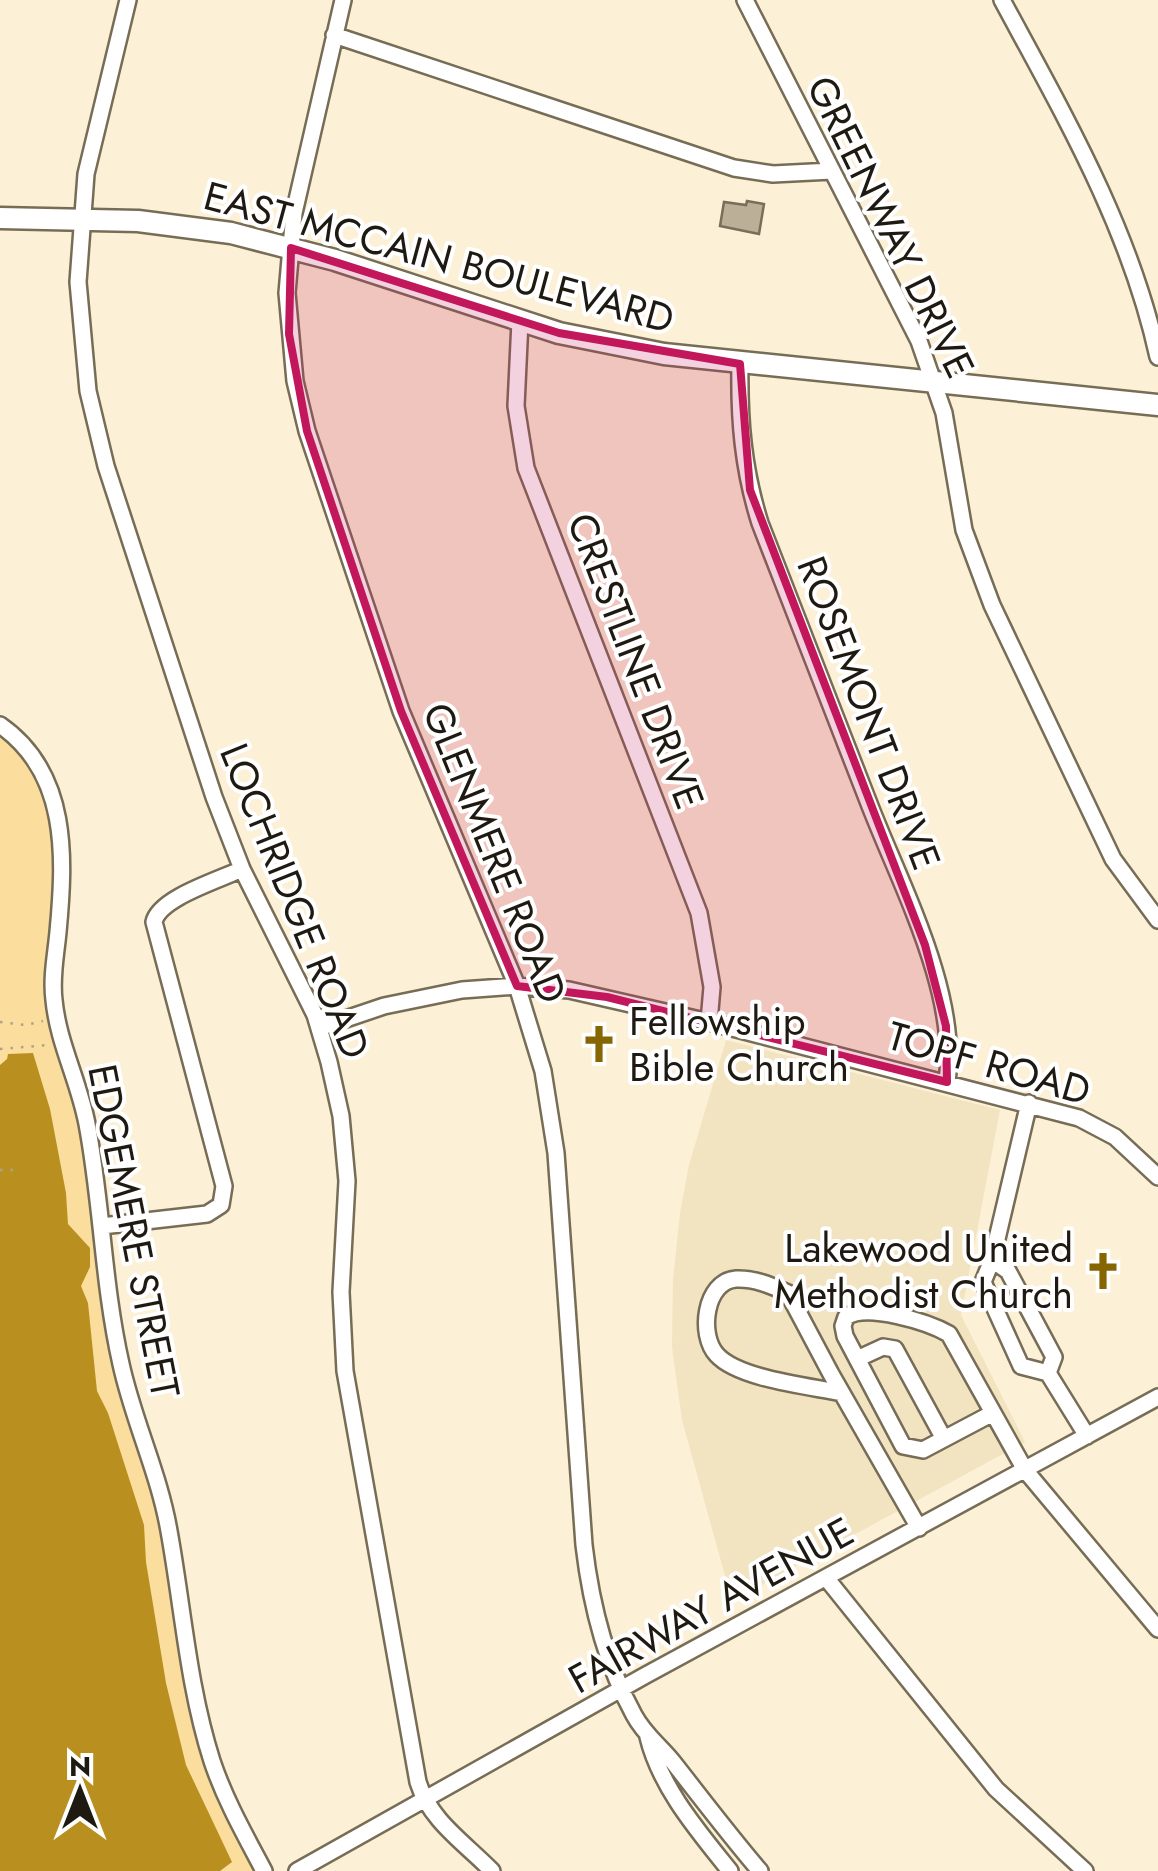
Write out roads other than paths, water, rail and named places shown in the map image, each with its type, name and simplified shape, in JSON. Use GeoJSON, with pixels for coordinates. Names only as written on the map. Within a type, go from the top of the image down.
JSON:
{"type":"FeatureCollection","features":[{"type":"Feature","properties":{"kind":"main road","name":"EAST MCCAIN BOULEVARD"},"geometry":{"type":"LineString","coordinates":[[0,218],[185,226],[244,235],[520,321],[616,346],[740,364],[1158,405]]}},
{"type":"Feature","properties":{"kind":"street","name":"LOCHRIDGE ROAD"},"geometry":{"type":"LineString","coordinates":[[128,0],[94,130],[81,220],[81,339],[96,428],[214,797],[242,869],[319,1028],[345,1145],[347,1219],[341,1292],[345,1371],[418,1782],[440,1822],[492,1871]]}},
{"type":"Feature","properties":{"kind":"street","name":"GLENMERE ROAD"},"geometry":{"type":"LineString","coordinates":[[343,0],[294,214],[288,293],[295,381],[307,431],[401,712],[517,986],[544,1071],[556,1153],[588,1584],[600,1636],[648,1737],[654,1760],[730,1871]]}},
{"type":"Feature","properties":{"kind":"street","name":"GREENWAY DRIVE"},"geometry":{"type":"LineString","coordinates":[[746,0],[912,326],[944,412],[964,530],[976,566],[1113,858],[1158,920]]}},
{"type":"Feature","properties":{"kind":"street"},"geometry":{"type":"LineString","coordinates":[[1002,0],[1106,199],[1140,284],[1158,356]]}},
{"type":"Feature","properties":{"kind":"street"},"geometry":{"type":"LineString","coordinates":[[334,35],[734,168],[773,174],[832,171]]}},
{"type":"Feature","properties":{"kind":"street","name":"CRESTLINE DRIVE"},"geometry":{"type":"LineString","coordinates":[[520,321],[516,406],[526,468],[698,913],[712,987],[709,1022]]}},
{"type":"Feature","properties":{"kind":"street","name":"ROSEMONT DRIVE"},"geometry":{"type":"LineString","coordinates":[[740,364],[739,425],[750,490],[924,945],[946,1026],[950,1054],[947,1082]]}},
{"type":"Feature","properties":{"kind":"street","name":"EDGEMERE STREET"},"geometry":{"type":"LineString","coordinates":[[0,725],[34,759],[51,787],[58,810],[62,877],[53,982],[56,1019],[87,1122],[121,1365],[166,1515],[202,1727],[233,1813],[264,1871]]}},
{"type":"Feature","properties":{"kind":"street"},"geometry":{"type":"LineString","coordinates":[[102,1226],[207,1214],[221,1204],[224,1186],[154,922],[159,909],[172,900],[242,869]]}},
{"type":"Feature","properties":{"kind":"street","name":"TOPF ROAD"},"geometry":{"type":"LineString","coordinates":[[319,1028],[425,996],[517,986],[607,996],[1079,1118],[1131,1150],[1158,1176]]}},
{"type":"Feature","properties":{"kind":"street"},"geometry":{"type":"LineString","coordinates":[[1029,1103],[992,1260],[982,1282],[1021,1366],[1048,1373],[1087,1436]]}},
{"type":"Feature","properties":{"kind":"street"},"geometry":{"type":"LineString","coordinates":[[992,1260],[1008,1271],[1054,1357],[1048,1373]]}},
{"type":"Feature","properties":{"kind":"street"},"geometry":{"type":"LineString","coordinates":[[842,1394],[738,1369],[715,1354],[708,1331],[708,1308],[716,1288],[733,1279],[760,1281],[788,1293],[919,1528]]}},
{"type":"Feature","properties":{"kind":"street"},"geometry":{"type":"LineString","coordinates":[[992,1413],[922,1450],[903,1446],[843,1326],[853,1313],[868,1310],[948,1334],[1026,1470],[1158,1629]]}},
{"type":"Feature","properties":{"kind":"street"},"geometry":{"type":"LineString","coordinates":[[857,1359],[883,1346],[896,1349],[944,1440]]}},
{"type":"Feature","properties":{"kind":"street","name":"FAIRWAY AVENUE"},"geometry":{"type":"LineString","coordinates":[[297,1871],[1158,1397]]}},
{"type":"Feature","properties":{"kind":"street"},"geometry":{"type":"LineString","coordinates":[[826,1579],[996,1789],[1085,1871]]}},
{"type":"Feature","properties":{"kind":"street","name":"GLENMERE ROAD"},"geometry":{"type":"LineString","coordinates":[[648,1737],[670,1758],[760,1871]]}},
{"type":"Feature","properties":{"kind":"place","name":"Fellowship Bible Church"},"geometry":{"type":"Point","coordinates":[599,1044]}},
{"type":"Feature","properties":{"kind":"place","name":"Lakewood United Methodist Church"},"geometry":{"type":"Point","coordinates":[1103,1271]}}]}
